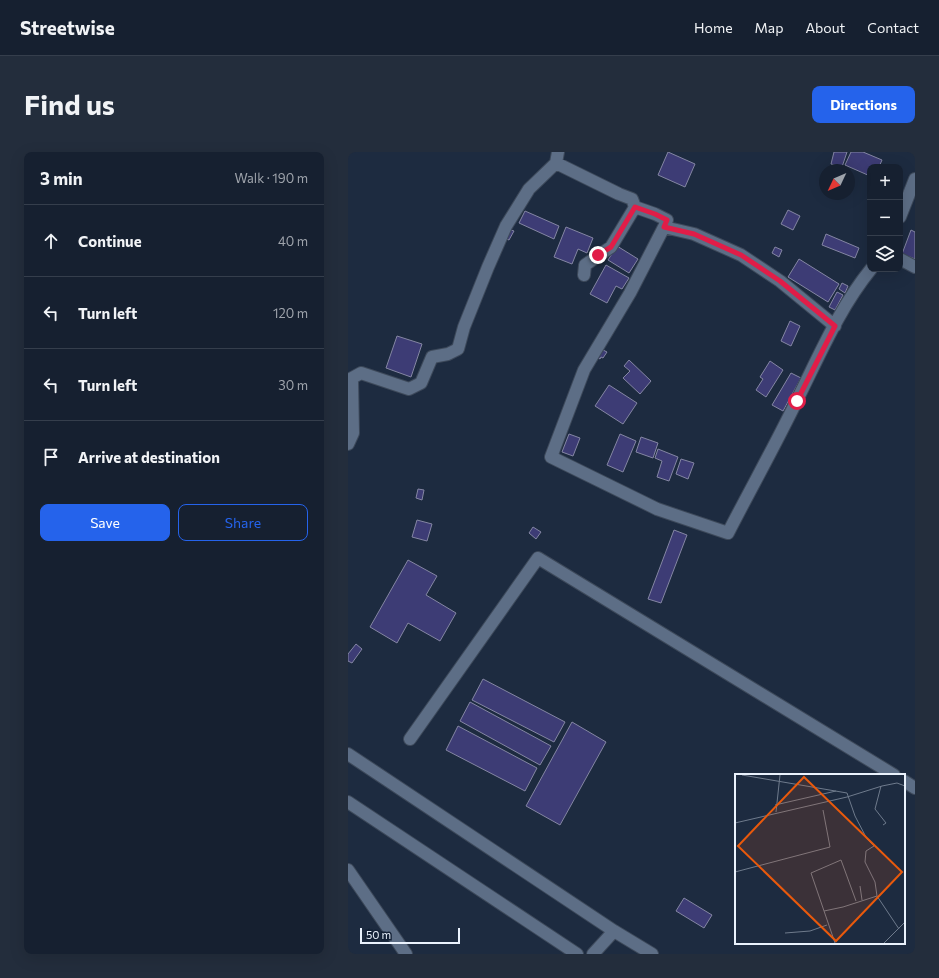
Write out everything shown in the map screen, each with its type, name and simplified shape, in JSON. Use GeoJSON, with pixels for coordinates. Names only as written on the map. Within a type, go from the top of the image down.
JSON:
{"type":"FeatureCollection","features":[{"type":"Feature","properties":{"kind":"street"},"geometry":{"type":"LineString","coordinates":[[348,444],[353,433],[352,378],[361,373],[409,388],[421,383],[432,357],[448,354],[458,349],[472,306],[506,226],[529,189],[557,158],[619,194],[632,199],[635,207]]}},
{"type":"Feature","properties":{"kind":"street"},"geometry":{"type":"LineString","coordinates":[[903,209],[915,179]]}},
{"type":"Feature","properties":{"kind":"street"},"geometry":{"type":"LineString","coordinates":[[635,207],[667,220],[630,293],[584,370],[551,457],[657,509],[728,533],[835,326],[858,284],[868,272]]}},
{"type":"Feature","properties":{"kind":"street"},"geometry":{"type":"LineString","coordinates":[[584,275],[585,265],[611,247],[635,207]]}},
{"type":"Feature","properties":{"kind":"street"},"geometry":{"type":"LineString","coordinates":[[664,227],[694,234],[741,255],[780,281],[835,326]]}},
{"type":"Feature","properties":{"kind":"street"},"geometry":{"type":"LineString","coordinates":[[903,261],[915,267]]}},
{"type":"Feature","properties":{"kind":"street"},"geometry":{"type":"LineString","coordinates":[[410,739],[538,558],[892,774]]}},
{"type":"Feature","properties":{"kind":"street"},"geometry":{"type":"LineString","coordinates":[[348,754],[614,931],[652,954]]}},
{"type":"Feature","properties":{"kind":"street"},"geometry":{"type":"LineString","coordinates":[[905,782],[915,788]]}},
{"type":"Feature","properties":{"kind":"street"},"geometry":{"type":"LineString","coordinates":[[348,802],[577,954]]}},
{"type":"Feature","properties":{"kind":"street"},"geometry":{"type":"LineString","coordinates":[[348,870],[406,954]]}},
{"type":"Feature","properties":{"kind":"street"},"geometry":{"type":"LineString","coordinates":[[593,954],[614,931]]}},
{"type":"Feature","properties":{"kind":"building"},"geometry":{"type":"Polygon","coordinates":[[[668,152],[695,164],[685,187],[658,175],[668,152]]]}},
{"type":"Feature","properties":{"kind":"building"},"geometry":{"type":"Polygon","coordinates":[[[834,152],[847,152],[843,164],[831,164],[834,152]]]}},
{"type":"Feature","properties":{"kind":"building"},"geometry":{"type":"Polygon","coordinates":[[[851,152],[863,152],[882,160],[880,164],[867,164],[867,175],[855,169],[855,164],[845,164],[851,152]]]}},
{"type":"Feature","properties":{"kind":"building"},"geometry":{"type":"Polygon","coordinates":[[[788,210],[800,216],[793,230],[781,224],[788,210]]]}},
{"type":"Feature","properties":{"kind":"building"},"geometry":{"type":"Polygon","coordinates":[[[525,211],[559,226],[554,239],[519,223],[525,211]]]}},
{"type":"Feature","properties":{"kind":"building"},"geometry":{"type":"Polygon","coordinates":[[[566,227],[593,238],[587,253],[578,249],[572,264],[554,257],[566,227]]]}},
{"type":"Feature","properties":{"kind":"building"},"geometry":{"type":"Polygon","coordinates":[[[506,228],[514,231],[509,240],[502,237],[506,228]]]}},
{"type":"Feature","properties":{"kind":"building"},"geometry":{"type":"Polygon","coordinates":[[[911,230],[915,232],[915,259],[903,254],[911,230]]]}},
{"type":"Feature","properties":{"kind":"building"},"geometry":{"type":"Polygon","coordinates":[[[826,234],[859,248],[855,258],[822,245],[826,234]]]}},
{"type":"Feature","properties":{"kind":"building"},"geometry":{"type":"Polygon","coordinates":[[[617,246],[638,259],[629,273],[608,260],[617,246]]]}},
{"type":"Feature","properties":{"kind":"building"},"geometry":{"type":"Polygon","coordinates":[[[775,247],[782,250],[779,257],[772,253],[775,247]]]}},
{"type":"Feature","properties":{"kind":"building"},"geometry":{"type":"Polygon","coordinates":[[[799,259],[839,284],[828,302],[788,277],[799,259]]]}},
{"type":"Feature","properties":{"kind":"building"},"geometry":{"type":"Polygon","coordinates":[[[606,265],[629,278],[622,289],[616,286],[607,303],[590,294],[606,265]]]}},
{"type":"Feature","properties":{"kind":"building"},"geometry":{"type":"Polygon","coordinates":[[[842,283],[848,286],[845,293],[839,289],[842,283]]]}},
{"type":"Feature","properties":{"kind":"building"},"geometry":{"type":"Polygon","coordinates":[[[837,292],[843,295],[835,310],[829,307],[837,292]]]}},
{"type":"Feature","properties":{"kind":"building"},"geometry":{"type":"Polygon","coordinates":[[[790,321],[800,326],[791,346],[781,341],[790,321]]]}},
{"type":"Feature","properties":{"kind":"building"},"geometry":{"type":"Polygon","coordinates":[[[397,336],[422,344],[411,377],[386,368],[397,336]]]}},
{"type":"Feature","properties":{"kind":"building"},"geometry":{"type":"Polygon","coordinates":[[[601,349],[607,352],[603,358],[601,357],[600,359],[597,357],[601,349]]]}},
{"type":"Feature","properties":{"kind":"building"},"geometry":{"type":"Polygon","coordinates":[[[629,360],[651,381],[640,394],[623,378],[630,371],[624,366],[629,360]]]}},
{"type":"Feature","properties":{"kind":"building"},"geometry":{"type":"Polygon","coordinates":[[[770,361],[783,370],[766,397],[756,390],[763,379],[760,377],[770,361]]]}},
{"type":"Feature","properties":{"kind":"building"},"geometry":{"type":"Polygon","coordinates":[[[791,373],[801,378],[783,411],[772,405],[791,373]]]}},
{"type":"Feature","properties":{"kind":"building"},"geometry":{"type":"Polygon","coordinates":[[[609,385],[637,403],[623,424],[595,406],[609,385]]]}},
{"type":"Feature","properties":{"kind":"building"},"geometry":{"type":"Polygon","coordinates":[[[569,434],[580,438],[573,456],[562,452],[569,434]]]}},
{"type":"Feature","properties":{"kind":"building"},"geometry":{"type":"Polygon","coordinates":[[[620,434],[636,441],[623,472],[607,465],[620,434]]]}},
{"type":"Feature","properties":{"kind":"building"},"geometry":{"type":"Polygon","coordinates":[[[641,437],[658,443],[653,458],[636,452],[641,437]]]}},
{"type":"Feature","properties":{"kind":"building"},"geometry":{"type":"Polygon","coordinates":[[[658,449],[678,457],[669,481],[657,477],[662,461],[655,458],[658,449]]]}},
{"type":"Feature","properties":{"kind":"building"},"geometry":{"type":"Polygon","coordinates":[[[681,459],[694,463],[688,479],[676,474],[681,459]]]}},
{"type":"Feature","properties":{"kind":"building"},"geometry":{"type":"Polygon","coordinates":[[[418,489],[424,490],[422,500],[416,498],[418,489]]]}},
{"type":"Feature","properties":{"kind":"building"},"geometry":{"type":"Polygon","coordinates":[[[417,520],[432,524],[427,541],[412,537],[417,520]]]}},
{"type":"Feature","properties":{"kind":"building"},"geometry":{"type":"Polygon","coordinates":[[[533,527],[541,532],[536,539],[529,533],[533,527]]]}},
{"type":"Feature","properties":{"kind":"building"},"geometry":{"type":"Polygon","coordinates":[[[674,530],[687,535],[661,603],[648,599],[674,530]]]}},
{"type":"Feature","properties":{"kind":"building"},"geometry":{"type":"Polygon","coordinates":[[[408,560],[437,576],[426,595],[456,613],[440,641],[408,623],[397,643],[370,627],[408,560]]]}},
{"type":"Feature","properties":{"kind":"building"},"geometry":{"type":"Polygon","coordinates":[[[356,644],[362,649],[352,663],[348,661],[348,654],[356,644]]]}},
{"type":"Feature","properties":{"kind":"building"},"geometry":{"type":"Polygon","coordinates":[[[483,679],[565,722],[554,742],[472,700],[483,679]]]}},
{"type":"Feature","properties":{"kind":"building"},"geometry":{"type":"Polygon","coordinates":[[[470,702],[551,746],[540,765],[460,721],[470,702]]]}},
{"type":"Feature","properties":{"kind":"building"},"geometry":{"type":"Polygon","coordinates":[[[572,722],[606,742],[560,825],[526,806],[572,722]]]}},
{"type":"Feature","properties":{"kind":"building"},"geometry":{"type":"Polygon","coordinates":[[[458,726],[537,768],[525,791],[446,750],[458,726]]]}},
{"type":"Feature","properties":{"kind":"building"},"geometry":{"type":"Polygon","coordinates":[[[684,898],[712,915],[704,928],[676,911],[684,898]]]}},
{"type":"Feature","properties":{"kind":"route"},"geometry":{"type":"LineString","coordinates":[[598,255],[611,247],[635,207],[667,220],[664,227],[694,234],[741,255],[780,281],[835,326],[797,401]]}}]}
